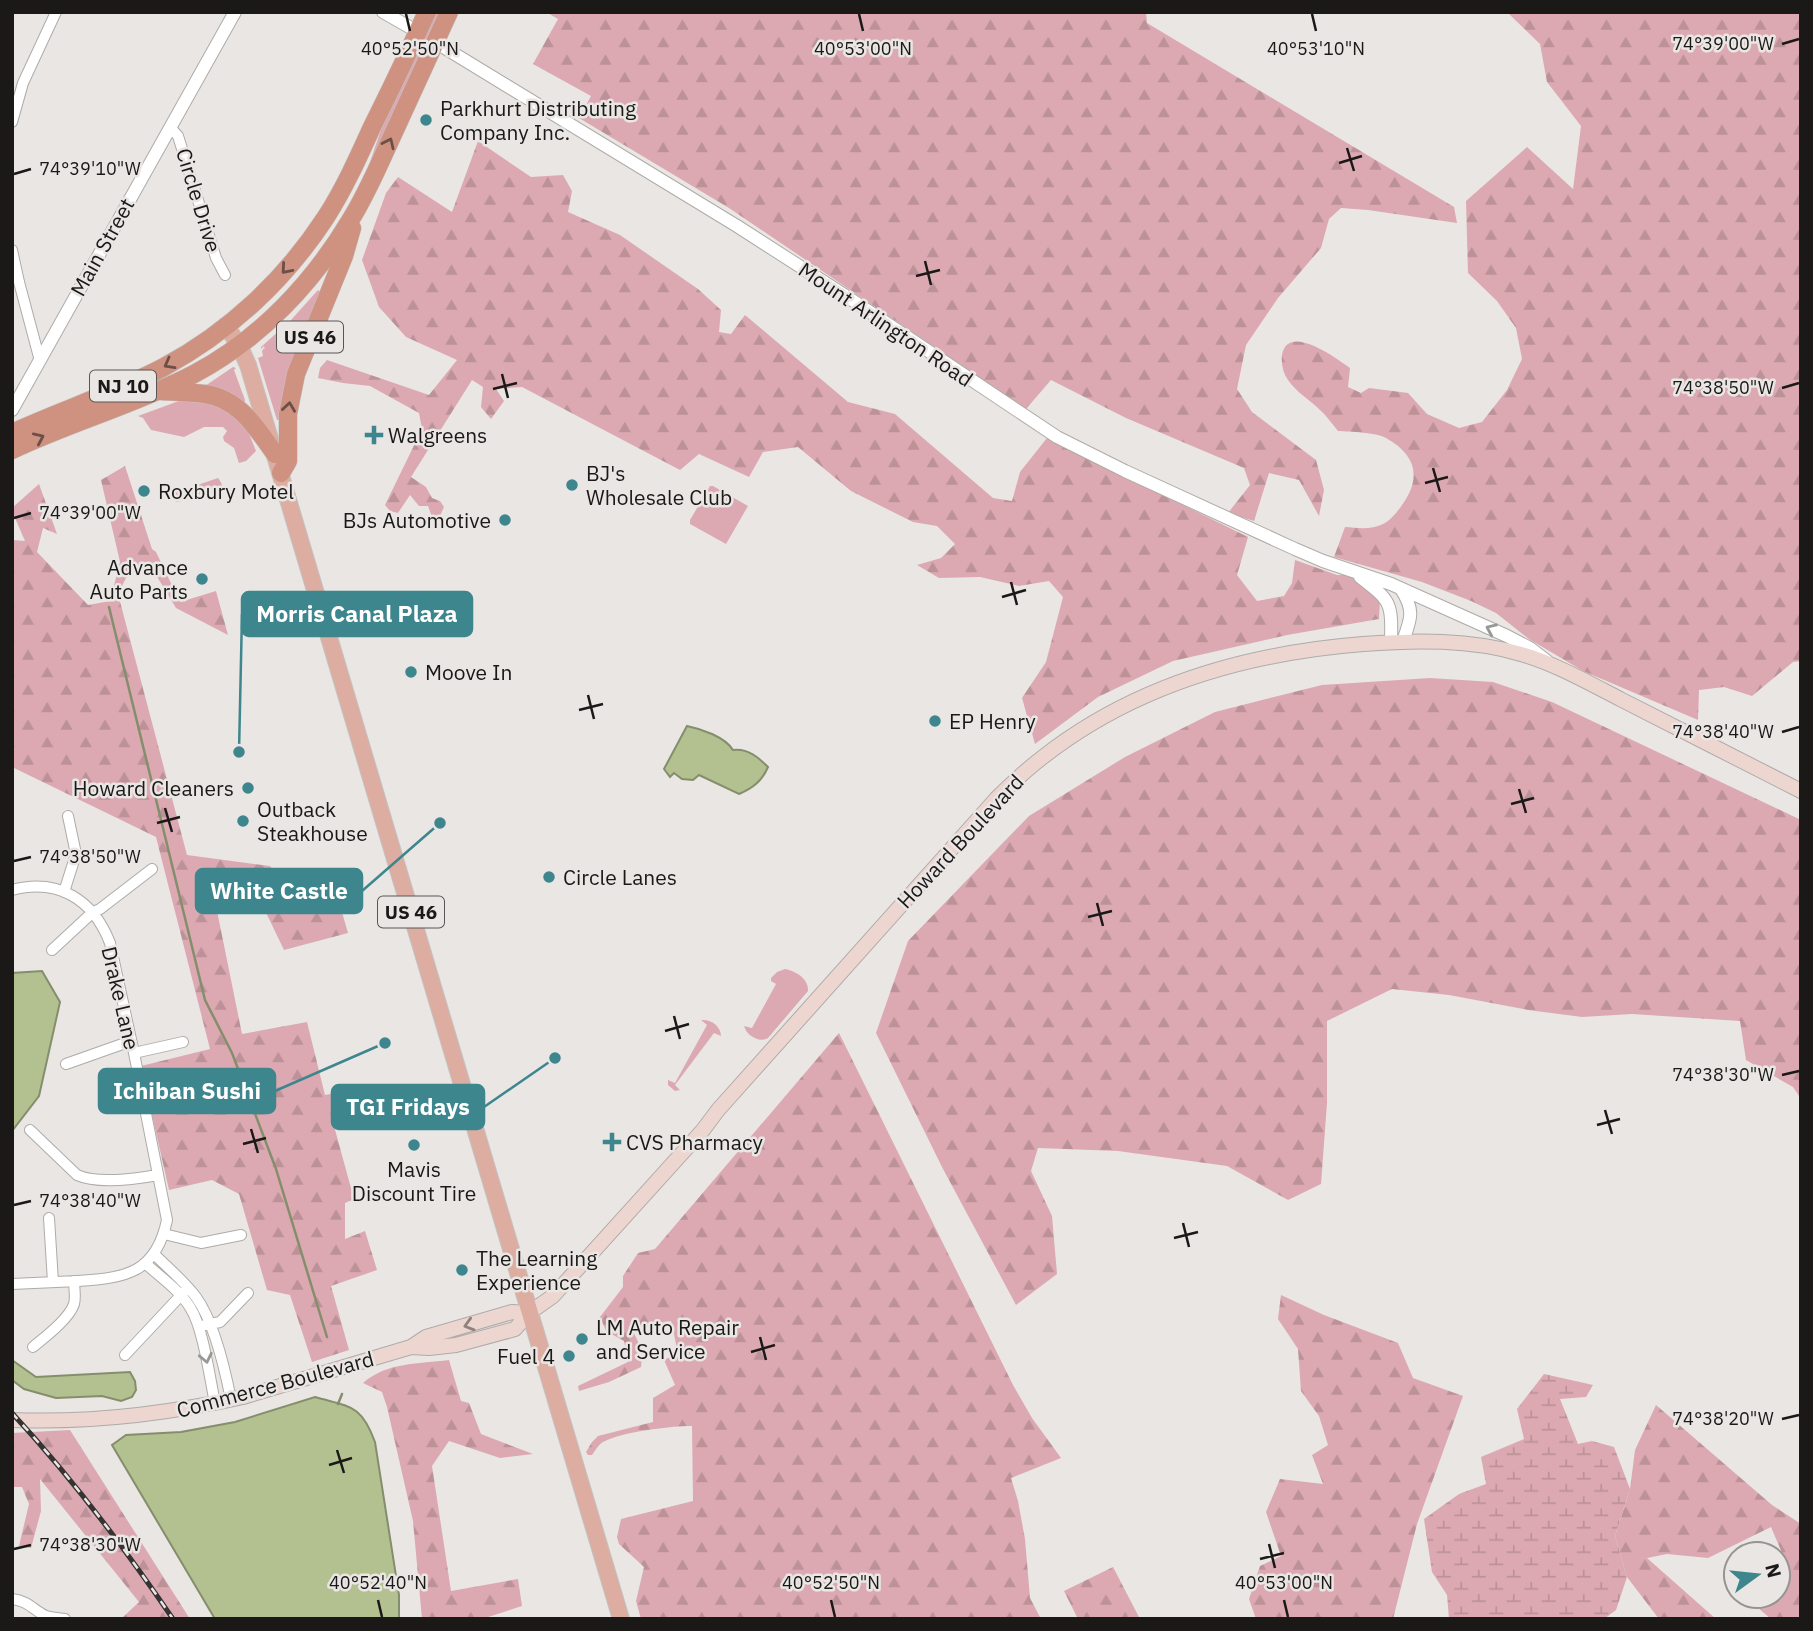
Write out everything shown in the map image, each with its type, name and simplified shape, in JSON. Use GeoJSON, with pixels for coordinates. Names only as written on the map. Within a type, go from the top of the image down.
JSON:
{"type":"FeatureCollection","features":[{"type":"Feature","properties":{"kind":"highway","name":"US 46"},"geometry":{"type":"LineString","coordinates":[[226,326],[283,274],[326,217],[355,163],[427,12]]}},
{"type":"Feature","properties":{"kind":"highway","name":"US 46"},"geometry":{"type":"LineString","coordinates":[[281,473],[288,461],[288,414],[296,374],[344,256],[360,205],[449,12]]}},
{"type":"Feature","properties":{"kind":"highway","name":"NJ 10"},"geometry":{"type":"LineString","coordinates":[[12,450],[158,391],[202,369],[239,345],[268,322],[313,274],[360,205]]}},
{"type":"Feature","properties":{"kind":"highway","name":"NJ 10"},"geometry":{"type":"LineString","coordinates":[[12,433],[163,368],[226,326]]}},
{"type":"Feature","properties":{"kind":"highway"},"geometry":{"type":"LineString","coordinates":[[158,391],[207,394],[227,401],[247,417],[275,454]]}},
{"type":"Feature","properties":{"kind":"main road","name":"US 46"},"geometry":{"type":"LineString","coordinates":[[226,326],[248,365],[281,473],[621,1619]]}},
{"type":"Feature","properties":{"kind":"main road","name":"Howard Boulevard"},"geometry":{"type":"LineString","coordinates":[[529,1312],[552,1296],[996,799],[1044,756],[1087,727],[1158,690],[1247,661],[1322,647],[1397,641],[1444,642],[1497,648],[1549,663],[1801,791]]}},
{"type":"Feature","properties":{"kind":"main road","name":"Commerce Boulevard"},"geometry":{"type":"LineString","coordinates":[[12,1420],[121,1418],[173,1412],[231,1400],[411,1347],[426,1337],[512,1312],[529,1312]]}},
{"type":"Feature","properties":{"kind":"street"},"geometry":{"type":"LineString","coordinates":[[12,122],[23,83],[55,12]]}},
{"type":"Feature","properties":{"kind":"street","name":"Main Street"},"geometry":{"type":"LineString","coordinates":[[12,410],[235,12]]}},
{"type":"Feature","properties":{"kind":"street"},"geometry":{"type":"LineString","coordinates":[[383,12],[418,32]]}},
{"type":"Feature","properties":{"kind":"street","name":"Mount Arlington Road"},"geometry":{"type":"LineString","coordinates":[[435,42],[737,226],[1057,437],[1295,549],[1400,588],[1519,642],[1549,663]]}},
{"type":"Feature","properties":{"kind":"street","name":"Circle Drive"},"geometry":{"type":"LineString","coordinates":[[170,127],[178,136],[216,258],[225,275]]}},
{"type":"Feature","properties":{"kind":"street"},"geometry":{"type":"LineString","coordinates":[[12,250],[15,282],[40,361]]}},
{"type":"Feature","properties":{"kind":"street","name":"Mount Arlington Road"},"geometry":{"type":"LineString","coordinates":[[1354,572],[1386,599],[1397,641]]}},
{"type":"Feature","properties":{"kind":"street"},"geometry":{"type":"LineString","coordinates":[[1397,641],[1410,621],[1411,613],[1400,588]]}},
{"type":"Feature","properties":{"kind":"street"},"geometry":{"type":"LineString","coordinates":[[64,891],[76,854],[68,816]]}},
{"type":"Feature","properties":{"kind":"street"},"geometry":{"type":"LineString","coordinates":[[52,950],[93,912],[152,869]]}},
{"type":"Feature","properties":{"kind":"street","name":"Drake Lane"},"geometry":{"type":"LineString","coordinates":[[12,890],[45,886],[64,891],[93,912],[105,929],[134,1053],[167,1220],[164,1234],[154,1254],[131,1272],[118,1277],[12,1284]]}},
{"type":"Feature","properties":{"kind":"street"},"geometry":{"type":"LineString","coordinates":[[66,1064],[131,1041]]}},
{"type":"Feature","properties":{"kind":"street"},"geometry":{"type":"LineString","coordinates":[[134,1053],[183,1042]]}},
{"type":"Feature","properties":{"kind":"street"},"geometry":{"type":"LineString","coordinates":[[30,1130],[77,1175],[85,1179],[110,1180],[158,1175]]}},
{"type":"Feature","properties":{"kind":"street"},"geometry":{"type":"LineString","coordinates":[[50,1218],[53,1282]]}},
{"type":"Feature","properties":{"kind":"street"},"geometry":{"type":"LineString","coordinates":[[164,1234],[201,1243],[242,1235]]}},
{"type":"Feature","properties":{"kind":"street"},"geometry":{"type":"LineString","coordinates":[[154,1254],[184,1292]]}},
{"type":"Feature","properties":{"kind":"street"},"geometry":{"type":"LineString","coordinates":[[145,1263],[184,1292],[196,1297],[231,1400]]}},
{"type":"Feature","properties":{"kind":"street"},"geometry":{"type":"LineString","coordinates":[[33,1347],[67,1317],[75,1299],[74,1281]]}},
{"type":"Feature","properties":{"kind":"street"},"geometry":{"type":"LineString","coordinates":[[125,1355],[184,1292]]}},
{"type":"Feature","properties":{"kind":"street"},"geometry":{"type":"LineString","coordinates":[[204,1325],[223,1319],[248,1293]]}},
{"type":"Feature","properties":{"kind":"street"},"geometry":{"type":"LineString","coordinates":[[204,1325],[215,1403]]}},
{"type":"Feature","properties":{"kind":"street"},"geometry":{"type":"LineString","coordinates":[[12,1599],[21,1600],[45,1615],[65,1619]]}},
{"type":"Feature","properties":{"kind":"green space"},"geometry":{"type":"Polygon","coordinates":[[[434,12],[442,12],[373,163],[370,162],[388,109],[434,12]]]}},
{"type":"Feature","properties":{"kind":"green space"},"geometry":{"type":"Polygon","coordinates":[[[546,12],[1146,12],[1147,23],[1454,207],[1457,223],[1341,208],[1329,219],[1321,248],[1278,298],[1246,345],[1237,389],[1252,412],[1316,460],[1324,490],[1319,516],[1299,480],[1269,473],[1254,521],[1228,513],[1250,485],[1244,468],[1126,418],[1051,380],[1026,409],[729,208],[579,118],[591,96],[533,64],[558,19],[546,12]]]}},
{"type":"Feature","properties":{"kind":"green space"},"geometry":{"type":"Polygon","coordinates":[[[1507,12],[1801,12],[1801,661],[1793,662],[1752,696],[1724,687],[1699,690],[1698,720],[1583,671],[1529,639],[1496,613],[1471,601],[1422,582],[1334,557],[1345,527],[1378,526],[1396,513],[1412,485],[1413,467],[1404,452],[1382,436],[1338,431],[1323,412],[1291,384],[1283,368],[1282,355],[1286,346],[1293,342],[1303,342],[1350,368],[1348,387],[1361,393],[1369,388],[1408,393],[1427,414],[1459,428],[1482,422],[1507,390],[1522,359],[1516,328],[1497,301],[1468,273],[1466,201],[1527,147],[1573,189],[1581,126],[1547,82],[1540,44],[1507,12]]]}},
{"type":"Feature","properties":{"kind":"green space"},"geometry":{"type":"Polygon","coordinates":[[[478,141],[531,177],[563,175],[572,191],[568,212],[620,235],[698,289],[721,310],[719,332],[731,334],[745,315],[848,402],[895,414],[993,498],[1012,501],[1020,472],[1047,438],[1248,537],[1237,575],[1257,601],[1284,596],[1292,583],[1295,560],[1337,575],[1351,575],[1380,600],[1379,619],[1287,635],[1173,661],[1098,697],[1035,744],[1022,698],[1046,662],[1063,597],[1049,581],[1019,586],[980,577],[939,578],[917,565],[941,558],[955,544],[937,526],[913,522],[851,491],[798,447],[763,452],[749,477],[699,454],[680,470],[522,387],[496,389],[504,401],[491,419],[481,407],[483,387],[472,380],[411,477],[426,487],[432,498],[440,501],[444,507],[440,516],[432,517],[428,506],[419,506],[410,495],[398,513],[390,511],[385,505],[422,429],[419,413],[370,386],[318,378],[320,368],[327,360],[429,395],[457,360],[406,337],[379,307],[362,260],[386,193],[398,177],[452,212],[478,141]]]}},
{"type":"Feature","properties":{"kind":"green space"},"geometry":{"type":"Polygon","coordinates":[[[318,290],[322,293],[280,420],[277,420],[258,358],[263,356],[262,351],[265,349],[264,346],[261,347],[291,320],[318,290]]]}},
{"type":"Feature","properties":{"kind":"green space"},"geometry":{"type":"Polygon","coordinates":[[[233,367],[236,368],[234,370],[244,404],[205,386],[233,367]]]}},
{"type":"Feature","properties":{"kind":"green space"},"geometry":{"type":"Polygon","coordinates":[[[193,399],[227,407],[246,426],[256,451],[246,461],[239,463],[234,448],[224,441],[223,437],[227,431],[223,427],[204,427],[184,437],[151,430],[143,418],[138,416],[179,401],[193,399]]]}},
{"type":"Feature","properties":{"kind":"green space"},"geometry":{"type":"Polygon","coordinates":[[[125,466],[152,549],[156,552],[180,602],[216,591],[228,635],[176,608],[156,575],[130,570],[118,594],[187,855],[270,866],[288,888],[335,888],[348,933],[284,950],[259,898],[215,901],[242,1034],[307,1022],[325,1095],[346,1091],[356,1118],[334,1126],[354,1199],[345,1203],[345,1239],[365,1231],[377,1270],[331,1286],[349,1350],[312,1362],[290,1295],[267,1290],[239,1194],[212,1180],[169,1190],[141,1066],[210,1049],[156,837],[12,767],[12,540],[25,541],[12,508],[39,484],[57,534],[43,528],[37,552],[88,605],[110,601],[120,562],[101,480],[125,466]]]}},
{"type":"Feature","properties":{"kind":"green space"},"geometry":{"type":"Polygon","coordinates":[[[218,478],[222,487],[219,493],[201,494],[175,501],[174,493],[218,478]]]}},
{"type":"Feature","properties":{"kind":"green space"},"geometry":{"type":"Polygon","coordinates":[[[710,486],[748,506],[726,544],[690,524],[710,486]]]}},
{"type":"Feature","properties":{"kind":"green space"},"geometry":{"type":"Polygon","coordinates":[[[1430,678],[1493,682],[1552,702],[1801,820],[1801,1099],[1793,1087],[1746,1060],[1740,1021],[1632,1014],[1582,1017],[1449,995],[1392,989],[1327,1021],[1327,1103],[1321,1184],[1288,1200],[1227,1166],[1118,1151],[1038,1148],[1031,1171],[1052,1216],[1057,1274],[1016,1305],[942,1167],[876,1033],[908,941],[1029,816],[1125,757],[1215,712],[1322,685],[1430,678]]]}},
{"type":"Feature","properties":{"kind":"green space"},"geometry":{"type":"Polygon","coordinates":[[[785,969],[801,976],[808,991],[768,1038],[754,1038],[744,1026],[752,1028],[776,984],[771,978],[785,969]]]}},
{"type":"Feature","properties":{"kind":"green space"},"geometry":{"type":"Polygon","coordinates":[[[701,1020],[715,1024],[721,1036],[714,1033],[675,1085],[680,1090],[675,1091],[668,1085],[668,1080],[675,1083],[707,1025],[701,1020]]]}},
{"type":"Feature","properties":{"kind":"green space"},"geometry":{"type":"Polygon","coordinates":[[[839,1033],[1013,1385],[1032,1418],[1061,1458],[1011,1478],[1025,1539],[1030,1598],[1041,1619],[641,1619],[636,1601],[644,1567],[619,1544],[617,1537],[621,1519],[693,1501],[692,1426],[659,1428],[611,1438],[598,1446],[592,1455],[588,1455],[586,1452],[598,1436],[653,1422],[653,1398],[675,1385],[664,1360],[678,1353],[671,1321],[635,1327],[632,1330],[640,1347],[641,1367],[609,1382],[579,1391],[578,1386],[628,1362],[624,1341],[606,1331],[600,1317],[623,1287],[623,1276],[638,1253],[655,1249],[839,1033]]]}},
{"type":"Feature","properties":{"kind":"green space"},"geometry":{"type":"Polygon","coordinates":[[[1281,1295],[1324,1315],[1398,1343],[1413,1378],[1463,1396],[1417,1524],[1393,1619],[1256,1619],[1249,1599],[1260,1566],[1281,1556],[1266,1512],[1280,1479],[1323,1484],[1312,1455],[1328,1445],[1319,1416],[1301,1391],[1298,1349],[1278,1319],[1281,1295]]]}},
{"type":"Feature","properties":{"kind":"green space"},"geometry":{"type":"Polygon","coordinates":[[[449,1360],[461,1401],[469,1403],[481,1434],[533,1454],[500,1458],[449,1441],[432,1466],[451,1591],[518,1579],[522,1606],[482,1619],[422,1619],[413,1521],[387,1407],[382,1392],[363,1383],[382,1371],[393,1368],[449,1360]]]}},
{"type":"Feature","properties":{"kind":"green space"},"geometry":{"type":"Polygon","coordinates":[[[1544,1374],[1593,1385],[1586,1397],[1560,1399],[1578,1444],[1592,1441],[1614,1447],[1630,1489],[1615,1536],[1627,1577],[1616,1610],[1604,1619],[1449,1619],[1447,1595],[1432,1572],[1424,1519],[1459,1494],[1486,1484],[1481,1457],[1524,1439],[1517,1409],[1544,1374]]]}},
{"type":"Feature","properties":{"kind":"green space"},"geometry":{"type":"Polygon","coordinates":[[[1656,1405],[1772,1505],[1801,1524],[1801,1619],[1771,1619],[1760,1610],[1792,1610],[1792,1540],[1777,1540],[1771,1527],[1745,1540],[1722,1540],[1722,1551],[1708,1558],[1667,1554],[1647,1558],[1716,1619],[1659,1619],[1627,1577],[1615,1536],[1630,1489],[1635,1450],[1656,1405]]]}},
{"type":"Feature","properties":{"kind":"green space"},"geometry":{"type":"Polygon","coordinates":[[[70,1430],[190,1619],[121,1619],[139,1602],[40,1479],[41,1511],[31,1548],[19,1546],[29,1504],[22,1487],[12,1487],[12,1433],[70,1430]]]}},
{"type":"Feature","properties":{"kind":"green space"},"geometry":{"type":"Polygon","coordinates":[[[1113,1567],[1140,1619],[1078,1619],[1064,1591],[1113,1567]]]}},
{"type":"Feature","properties":{"kind":"shaded area"},"geometry":{"type":"Polygon","coordinates":[[[687,726],[719,737],[733,750],[748,752],[757,757],[768,767],[763,776],[753,787],[739,794],[699,775],[693,780],[682,779],[674,773],[670,777],[664,769],[687,726]]]}},
{"type":"Feature","properties":{"kind":"shaded area"},"geometry":{"type":"Polygon","coordinates":[[[42,971],[60,1002],[39,1096],[12,1131],[12,973],[42,971]]]}},
{"type":"Feature","properties":{"kind":"shaded area"},"geometry":{"type":"Polygon","coordinates":[[[12,1360],[36,1377],[130,1372],[136,1390],[132,1397],[121,1401],[102,1396],[56,1398],[24,1389],[12,1380],[12,1360]]]}},
{"type":"Feature","properties":{"kind":"shaded area"},"geometry":{"type":"Polygon","coordinates":[[[315,1397],[353,1409],[365,1420],[375,1442],[399,1595],[399,1619],[215,1619],[112,1445],[126,1435],[181,1432],[235,1422],[315,1397]]]}},
{"type":"Feature","properties":{"kind":"waterway"},"geometry":{"type":"LineString","coordinates":[[109,607],[205,1000],[232,1053],[276,1169],[327,1337]]}},
{"type":"Feature","properties":{"kind":"waterway"},"geometry":{"type":"LineString","coordinates":[[338,1404],[342,1394]]}},
{"type":"Feature","properties":{"kind":"railway"},"geometry":{"type":"LineString","coordinates":[[12,1413],[96,1513],[173,1619]]}},
{"type":"Feature","properties":{"kind":"place","name":"Parkhurt Distributing Company Inc."},"geometry":{"type":"Point","coordinates":[426,120]}},
{"type":"Feature","properties":{"kind":"place","name":"Walgreens"},"geometry":{"type":"Point","coordinates":[374,435]}},
{"type":"Feature","properties":{"kind":"place","name":"BJ's Wholesale Club"},"geometry":{"type":"Point","coordinates":[572,485]}},
{"type":"Feature","properties":{"kind":"place","name":"Roxbury Motel"},"geometry":{"type":"Point","coordinates":[144,491]}},
{"type":"Feature","properties":{"kind":"place","name":"BJs Automotive"},"geometry":{"type":"Point","coordinates":[505,520]}},
{"type":"Feature","properties":{"kind":"place","name":"Advance Auto Parts"},"geometry":{"type":"Point","coordinates":[202,579]}},
{"type":"Feature","properties":{"kind":"place","name":"Moove In"},"geometry":{"type":"Point","coordinates":[411,672]}},
{"type":"Feature","properties":{"kind":"place","name":"EP Henry"},"geometry":{"type":"Point","coordinates":[935,721]}},
{"type":"Feature","properties":{"kind":"place","name":"Morris Canal Plaza"},"geometry":{"type":"Point","coordinates":[239,752]}},
{"type":"Feature","properties":{"kind":"place","name":"Howard Cleaners"},"geometry":{"type":"Point","coordinates":[248,788]}},
{"type":"Feature","properties":{"kind":"place","name":"Outback Steakhouse"},"geometry":{"type":"Point","coordinates":[243,821]}},
{"type":"Feature","properties":{"kind":"place","name":"White Castle"},"geometry":{"type":"Point","coordinates":[440,823]}},
{"type":"Feature","properties":{"kind":"place","name":"Circle Lanes"},"geometry":{"type":"Point","coordinates":[549,877]}},
{"type":"Feature","properties":{"kind":"place","name":"Ichiban Sushi"},"geometry":{"type":"Point","coordinates":[385,1043]}},
{"type":"Feature","properties":{"kind":"place","name":"TGI Fridays"},"geometry":{"type":"Point","coordinates":[555,1058]}},
{"type":"Feature","properties":{"kind":"place","name":"CVS Pharmacy"},"geometry":{"type":"Point","coordinates":[612,1142]}},
{"type":"Feature","properties":{"kind":"place","name":"Mavis Discount Tire"},"geometry":{"type":"Point","coordinates":[414,1145]}},
{"type":"Feature","properties":{"kind":"place","name":"The Learning Experience"},"geometry":{"type":"Point","coordinates":[462,1270]}},
{"type":"Feature","properties":{"kind":"place","name":"LM Auto Repair and Service"},"geometry":{"type":"Point","coordinates":[582,1339]}},
{"type":"Feature","properties":{"kind":"place","name":"Fuel 4"},"geometry":{"type":"Point","coordinates":[569,1356]}}]}
